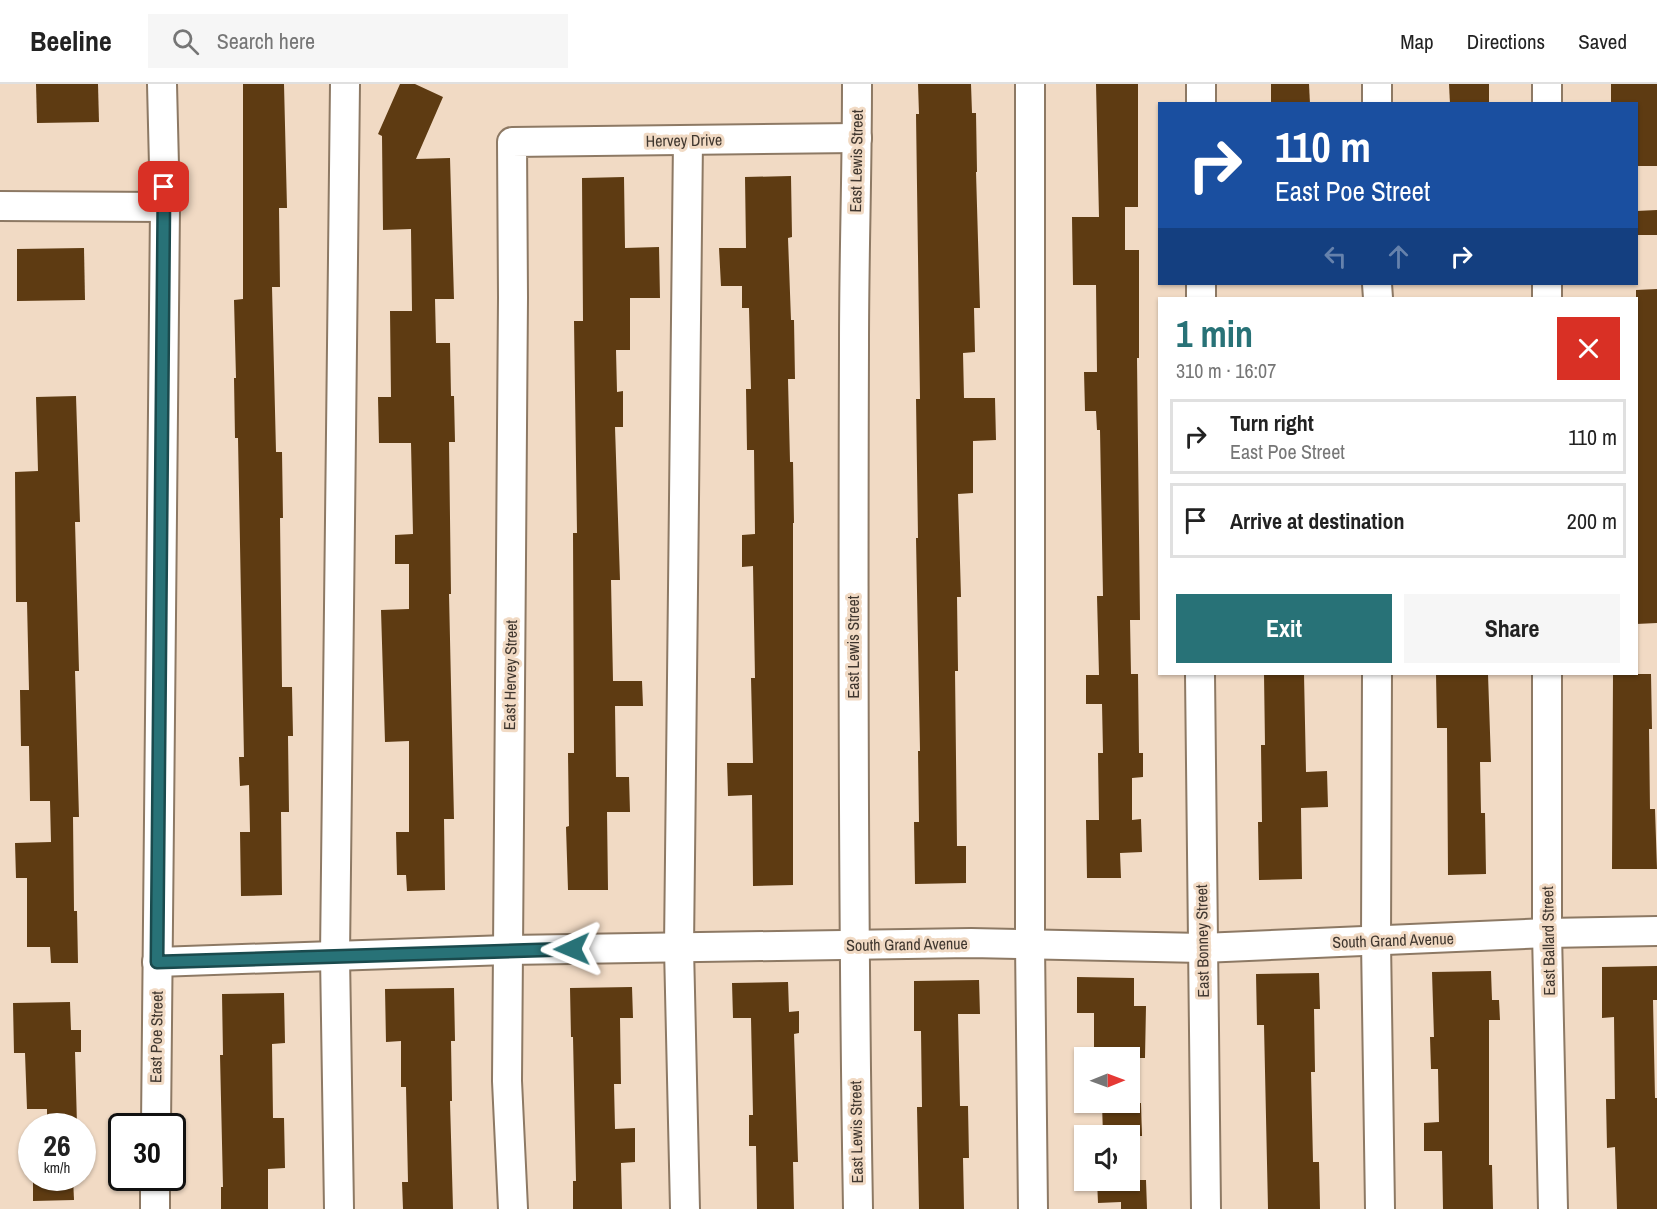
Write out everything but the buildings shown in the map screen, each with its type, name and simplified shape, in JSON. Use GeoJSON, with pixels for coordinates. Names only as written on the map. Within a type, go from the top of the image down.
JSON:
{"type":"FeatureCollection","features":[{"type":"Feature","properties":{"kind":"street","name":"East Poe Street"},"geometry":{"type":"LineString","coordinates":[[156,1113],[165,207],[162,84]]}},
{"type":"Feature","properties":{"kind":"street"},"geometry":{"type":"LineString","coordinates":[[339,1209],[335,956],[345,84]]}},
{"type":"Feature","properties":{"kind":"street","name":"East Lewis Street"},"geometry":{"type":"LineString","coordinates":[[857,84],[854,258],[853,945],[858,1209]]}},
{"type":"Feature","properties":{"kind":"street"},"geometry":{"type":"LineString","coordinates":[[1030,84],[1030,944],[1033,1209]]}},
{"type":"Feature","properties":{"kind":"street"},"geometry":{"type":"LineString","coordinates":[[1201,84],[1201,102]]}},
{"type":"Feature","properties":{"kind":"street"},"geometry":{"type":"LineString","coordinates":[[1377,84],[1377,102]]}},
{"type":"Feature","properties":{"kind":"street"},"geometry":{"type":"LineString","coordinates":[[1547,84],[1547,102]]}},
{"type":"Feature","properties":{"kind":"street","name":"Hervey Drive"},"geometry":{"type":"LineString","coordinates":[[512,142],[857,138]]}},
{"type":"Feature","properties":{"kind":"street"},"geometry":{"type":"LineString","coordinates":[[685,1209],[679,948],[688,140]]}},
{"type":"Feature","properties":{"kind":"street","name":"East Hervey Street"},"geometry":{"type":"LineString","coordinates":[[512,142],[513,297],[507,1082],[513,1209]]}},
{"type":"Feature","properties":{"kind":"street"},"geometry":{"type":"LineString","coordinates":[[0,206],[165,207]]}},
{"type":"Feature","properties":{"kind":"street","name":"East Bonney Street"},"geometry":{"type":"LineString","coordinates":[[1200,675],[1206,1209]]}},
{"type":"Feature","properties":{"kind":"street"},"geometry":{"type":"LineString","coordinates":[[1377,675],[1376,941],[1380,1209]]}},
{"type":"Feature","properties":{"kind":"street","name":"East Ballard Street"},"geometry":{"type":"LineString","coordinates":[[1546,675],[1547,933],[1553,1209]]}},
{"type":"Feature","properties":{"kind":"street","name":"South Grand Avenue"},"geometry":{"type":"LineString","coordinates":[[157,962],[507,950],[853,945],[1030,944],[1202,948],[1547,933],[1657,931]]}},
{"type":"Feature","properties":{"kind":"street"},"geometry":{"type":"LineString","coordinates":[[155,1191],[155,1209]]}},
{"type":"Feature","properties":{"kind":"route"},"geometry":{"type":"LineString","coordinates":[[164,187],[157,962],[572,949]]}}]}
